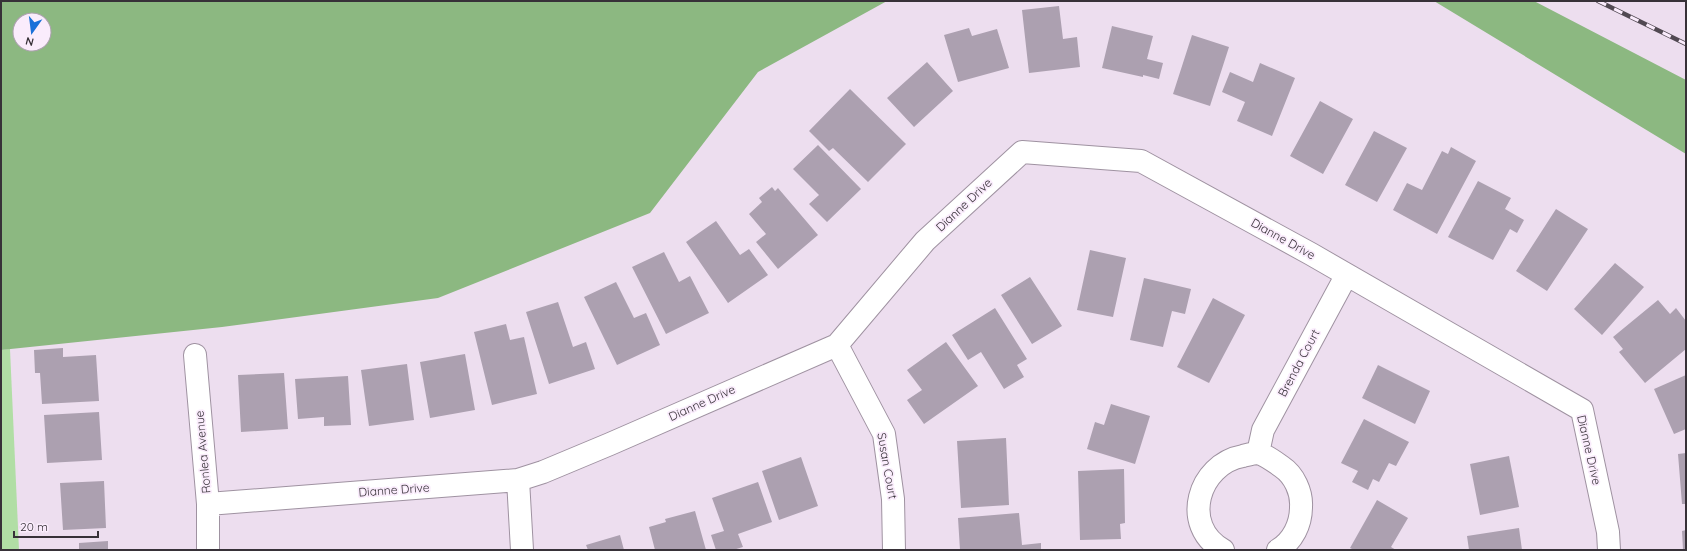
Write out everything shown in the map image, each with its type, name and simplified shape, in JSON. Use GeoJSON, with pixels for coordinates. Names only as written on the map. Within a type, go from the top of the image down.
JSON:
{"type":"FeatureCollection","features":[{"type":"Feature","properties":{"kind":"street","name":"Dianne Drive"},"geometry":{"type":"LineString","coordinates":[[208,504],[518,480],[543,472],[610,444],[837,345],[925,241],[1022,152],[1141,161],[1311,254],[1346,276],[1582,410],[1608,532],[1609,550]]}},
{"type":"Feature","properties":{"kind":"street","name":"Brenda Court"},"geometry":{"type":"LineString","coordinates":[[1258,453],[1263,430],[1346,276]]}},
{"type":"Feature","properties":{"kind":"street","name":"Susan Court"},"geometry":{"type":"LineString","coordinates":[[837,345],[884,434],[893,499],[894,550]]}},
{"type":"Feature","properties":{"kind":"street","name":"Ronlea Avenue"},"geometry":{"type":"LineString","coordinates":[[195,355],[208,504],[208,550]]}},
{"type":"Feature","properties":{"kind":"street"},"geometry":{"type":"LineString","coordinates":[[1223,550],[1218,547],[1207,535],[1200,519],[1198,503],[1202,486],[1211,473],[1224,462],[1240,456],[1258,453],[1287,470],[1297,485],[1302,501],[1301,518],[1294,534],[1283,547],[1278,550]]}},
{"type":"Feature","properties":{"kind":"street"},"geometry":{"type":"LineString","coordinates":[[518,480],[522,550]]}},
{"type":"Feature","properties":{"kind":"green space"},"geometry":{"type":"Polygon","coordinates":[[[1,1],[887,1],[758,72],[650,213],[438,298],[222,327],[1,350],[1,1]]]}},
{"type":"Feature","properties":{"kind":"green space"},"geometry":{"type":"Polygon","coordinates":[[[1434,1],[1534,1],[1686,80],[1686,154],[1434,1]]]}},
{"type":"Feature","properties":{"kind":"green space"},"geometry":{"type":"Polygon","coordinates":[[[10,349],[19,550],[1,550],[1,350],[10,349]]]}},
{"type":"Feature","properties":{"kind":"building"},"geometry":{"type":"Polygon","coordinates":[[[1059,6],[1063,39],[1077,37],[1080,67],[1029,73],[1022,10],[1059,6]]]}},
{"type":"Feature","properties":{"kind":"building"},"geometry":{"type":"Polygon","coordinates":[[[1112,26],[1153,36],[1147,59],[1163,63],[1159,79],[1102,68],[1112,26]]]}},
{"type":"Feature","properties":{"kind":"building"},"geometry":{"type":"Polygon","coordinates":[[[969,28],[972,36],[997,29],[1009,68],[958,82],[944,35],[969,28]]]}},
{"type":"Feature","properties":{"kind":"building"},"geometry":{"type":"Polygon","coordinates":[[[1192,35],[1229,47],[1210,106],[1173,94],[1192,35]]]}},
{"type":"Feature","properties":{"kind":"building"},"geometry":{"type":"Polygon","coordinates":[[[927,62],[953,91],[914,127],[887,98],[927,62]]]}},
{"type":"Feature","properties":{"kind":"building"},"geometry":{"type":"Polygon","coordinates":[[[1260,63],[1295,78],[1272,136],[1237,121],[1245,102],[1222,92],[1230,72],[1253,82],[1260,63]]]}},
{"type":"Feature","properties":{"kind":"building"},"geometry":{"type":"Polygon","coordinates":[[[850,89],[906,144],[868,182],[833,148],[829,151],[809,131],[850,89]]]}},
{"type":"Feature","properties":{"kind":"building"},"geometry":{"type":"Polygon","coordinates":[[[1320,101],[1353,119],[1323,174],[1290,156],[1320,101]]]}},
{"type":"Feature","properties":{"kind":"building"},"geometry":{"type":"Polygon","coordinates":[[[1374,131],[1407,148],[1377,202],[1345,185],[1374,131]]]}},
{"type":"Feature","properties":{"kind":"building"},"geometry":{"type":"Polygon","coordinates":[[[818,145],[861,189],[827,222],[809,204],[819,195],[793,169],[818,145]]]}},
{"type":"Feature","properties":{"kind":"building"},"geometry":{"type":"Polygon","coordinates":[[[1451,147],[1476,161],[1437,234],[1393,210],[1407,183],[1422,190],[1442,151],[1448,154],[1451,147]]]}},
{"type":"Feature","properties":{"kind":"building"},"geometry":{"type":"Polygon","coordinates":[[[1478,181],[1511,198],[1505,209],[1524,220],[1517,233],[1510,229],[1493,260],[1448,237],[1478,181]]]}},
{"type":"Feature","properties":{"kind":"building"},"geometry":{"type":"Polygon","coordinates":[[[772,187],[775,191],[778,188],[818,235],[778,269],[756,242],[766,234],[749,214],[762,202],[759,198],[772,187]]]}},
{"type":"Feature","properties":{"kind":"building"},"geometry":{"type":"Polygon","coordinates":[[[1556,209],[1588,229],[1547,291],[1516,271],[1556,209]]]}},
{"type":"Feature","properties":{"kind":"building"},"geometry":{"type":"Polygon","coordinates":[[[716,221],[740,255],[749,249],[768,275],[728,303],[686,242],[716,221]]]}},
{"type":"Feature","properties":{"kind":"building"},"geometry":{"type":"Polygon","coordinates":[[[1090,250],[1126,258],[1113,317],[1077,310],[1090,250]]]}},
{"type":"Feature","properties":{"kind":"building"},"geometry":{"type":"Polygon","coordinates":[[[664,252],[679,282],[690,276],[709,313],[666,334],[632,267],[664,252]]]}},
{"type":"Feature","properties":{"kind":"building"},"geometry":{"type":"Polygon","coordinates":[[[1615,263],[1644,287],[1602,335],[1574,309],[1615,263]]]}},
{"type":"Feature","properties":{"kind":"building"},"geometry":{"type":"Polygon","coordinates":[[[1030,277],[1062,326],[1032,344],[1001,295],[1030,277]]]}},
{"type":"Feature","properties":{"kind":"building"},"geometry":{"type":"Polygon","coordinates":[[[1144,278],[1191,289],[1185,314],[1172,311],[1163,347],[1130,340],[1144,278]]]}},
{"type":"Feature","properties":{"kind":"building"},"geometry":{"type":"Polygon","coordinates":[[[616,282],[634,318],[646,313],[660,345],[617,365],[584,297],[616,282]]]}},
{"type":"Feature","properties":{"kind":"building"},"geometry":{"type":"Polygon","coordinates":[[[1213,298],[1245,315],[1209,383],[1177,367],[1213,298]]]}},
{"type":"Feature","properties":{"kind":"building"},"geometry":{"type":"Polygon","coordinates":[[[1658,300],[1670,314],[1676,308],[1686,321],[1686,349],[1645,383],[1619,352],[1623,349],[1613,337],[1658,300]]]}},
{"type":"Feature","properties":{"kind":"building"},"geometry":{"type":"Polygon","coordinates":[[[558,302],[573,347],[586,342],[595,369],[549,384],[526,312],[558,302]]]}},
{"type":"Feature","properties":{"kind":"building"},"geometry":{"type":"Polygon","coordinates":[[[995,308],[1027,359],[1017,365],[1024,377],[1004,389],[981,352],[968,360],[952,335],[995,308]]]}},
{"type":"Feature","properties":{"kind":"building"},"geometry":{"type":"Polygon","coordinates":[[[506,324],[510,340],[524,337],[537,394],[492,405],[474,332],[506,324]]]}},
{"type":"Feature","properties":{"kind":"building"},"geometry":{"type":"Polygon","coordinates":[[[946,342],[978,386],[924,424],[907,400],[922,390],[907,370],[946,342]]]}},
{"type":"Feature","properties":{"kind":"building"},"geometry":{"type":"Polygon","coordinates":[[[63,348],[63,357],[96,355],[99,401],[42,404],[40,373],[35,373],[34,350],[63,348]]]}},
{"type":"Feature","properties":{"kind":"building"},"geometry":{"type":"Polygon","coordinates":[[[465,354],[475,410],[430,418],[420,362],[465,354]]]}},
{"type":"Feature","properties":{"kind":"building"},"geometry":{"type":"Polygon","coordinates":[[[407,364],[414,420],[369,426],[361,370],[407,364]]]}},
{"type":"Feature","properties":{"kind":"building"},"geometry":{"type":"Polygon","coordinates":[[[1378,365],[1430,391],[1415,424],[1362,398],[1378,365]]]}},
{"type":"Feature","properties":{"kind":"building"},"geometry":{"type":"Polygon","coordinates":[[[284,373],[288,429],[241,432],[238,375],[284,373]]]}},
{"type":"Feature","properties":{"kind":"building"},"geometry":{"type":"Polygon","coordinates":[[[1686,375],[1686,429],[1674,434],[1654,389],[1686,375]]]}},
{"type":"Feature","properties":{"kind":"building"},"geometry":{"type":"Polygon","coordinates":[[[348,376],[351,425],[324,426],[324,417],[298,419],[295,379],[348,376]]]}},
{"type":"Feature","properties":{"kind":"building"},"geometry":{"type":"Polygon","coordinates":[[[1111,404],[1150,416],[1135,464],[1087,449],[1095,422],[1104,425],[1111,404]]]}},
{"type":"Feature","properties":{"kind":"building"},"geometry":{"type":"Polygon","coordinates":[[[99,412],[102,460],[47,463],[44,415],[99,412]]]}},
{"type":"Feature","properties":{"kind":"building"},"geometry":{"type":"Polygon","coordinates":[[[1364,419],[1409,442],[1396,466],[1389,463],[1379,482],[1373,479],[1368,490],[1352,482],[1358,471],[1341,463],[1364,419]]]}},
{"type":"Feature","properties":{"kind":"building"},"geometry":{"type":"Polygon","coordinates":[[[1006,438],[1009,505],[961,508],[957,441],[1006,438]]]}},
{"type":"Feature","properties":{"kind":"building"},"geometry":{"type":"Polygon","coordinates":[[[1686,453],[1686,504],[1682,504],[1678,454],[1686,453]]]}},
{"type":"Feature","properties":{"kind":"building"},"geometry":{"type":"Polygon","coordinates":[[[1509,456],[1519,507],[1480,515],[1470,464],[1509,456]]]}},
{"type":"Feature","properties":{"kind":"building"},"geometry":{"type":"Polygon","coordinates":[[[801,457],[818,506],[779,520],[762,471],[801,457]]]}},
{"type":"Feature","properties":{"kind":"building"},"geometry":{"type":"Polygon","coordinates":[[[1124,469],[1125,523],[1120,524],[1121,539],[1080,540],[1078,471],[1124,469]]]}},
{"type":"Feature","properties":{"kind":"building"},"geometry":{"type":"Polygon","coordinates":[[[104,481],[106,528],[63,530],[60,483],[104,481]]]}},
{"type":"Feature","properties":{"kind":"building"},"geometry":{"type":"Polygon","coordinates":[[[758,482],[772,522],[738,534],[743,547],[733,550],[716,550],[711,535],[724,531],[712,498],[758,482]]]}},
{"type":"Feature","properties":{"kind":"building"},"geometry":{"type":"Polygon","coordinates":[[[1377,500],[1408,518],[1391,547],[1396,550],[1354,550],[1350,548],[1377,500]]]}},
{"type":"Feature","properties":{"kind":"building"},"geometry":{"type":"Polygon","coordinates":[[[695,511],[706,550],[655,550],[649,527],[666,522],[665,519],[695,511]]]}},
{"type":"Feature","properties":{"kind":"building"},"geometry":{"type":"Polygon","coordinates":[[[1019,513],[1022,545],[1041,543],[1041,550],[960,550],[958,518],[1019,513]]]}},
{"type":"Feature","properties":{"kind":"building"},"geometry":{"type":"Polygon","coordinates":[[[1519,528],[1522,550],[1469,550],[1467,536],[1519,528]]]}},
{"type":"Feature","properties":{"kind":"building"},"geometry":{"type":"Polygon","coordinates":[[[1686,530],[1686,550],[1683,550],[1682,531],[1686,530]]]}},
{"type":"Feature","properties":{"kind":"building"},"geometry":{"type":"Polygon","coordinates":[[[620,535],[624,550],[588,550],[586,545],[620,535]]]}},
{"type":"Feature","properties":{"kind":"building"},"geometry":{"type":"Polygon","coordinates":[[[108,541],[108,550],[79,550],[79,543],[108,541]]]}},
{"type":"Feature","properties":{"kind":"railway"},"geometry":{"type":"LineString","coordinates":[[1598,1],[1686,44]]}}]}
